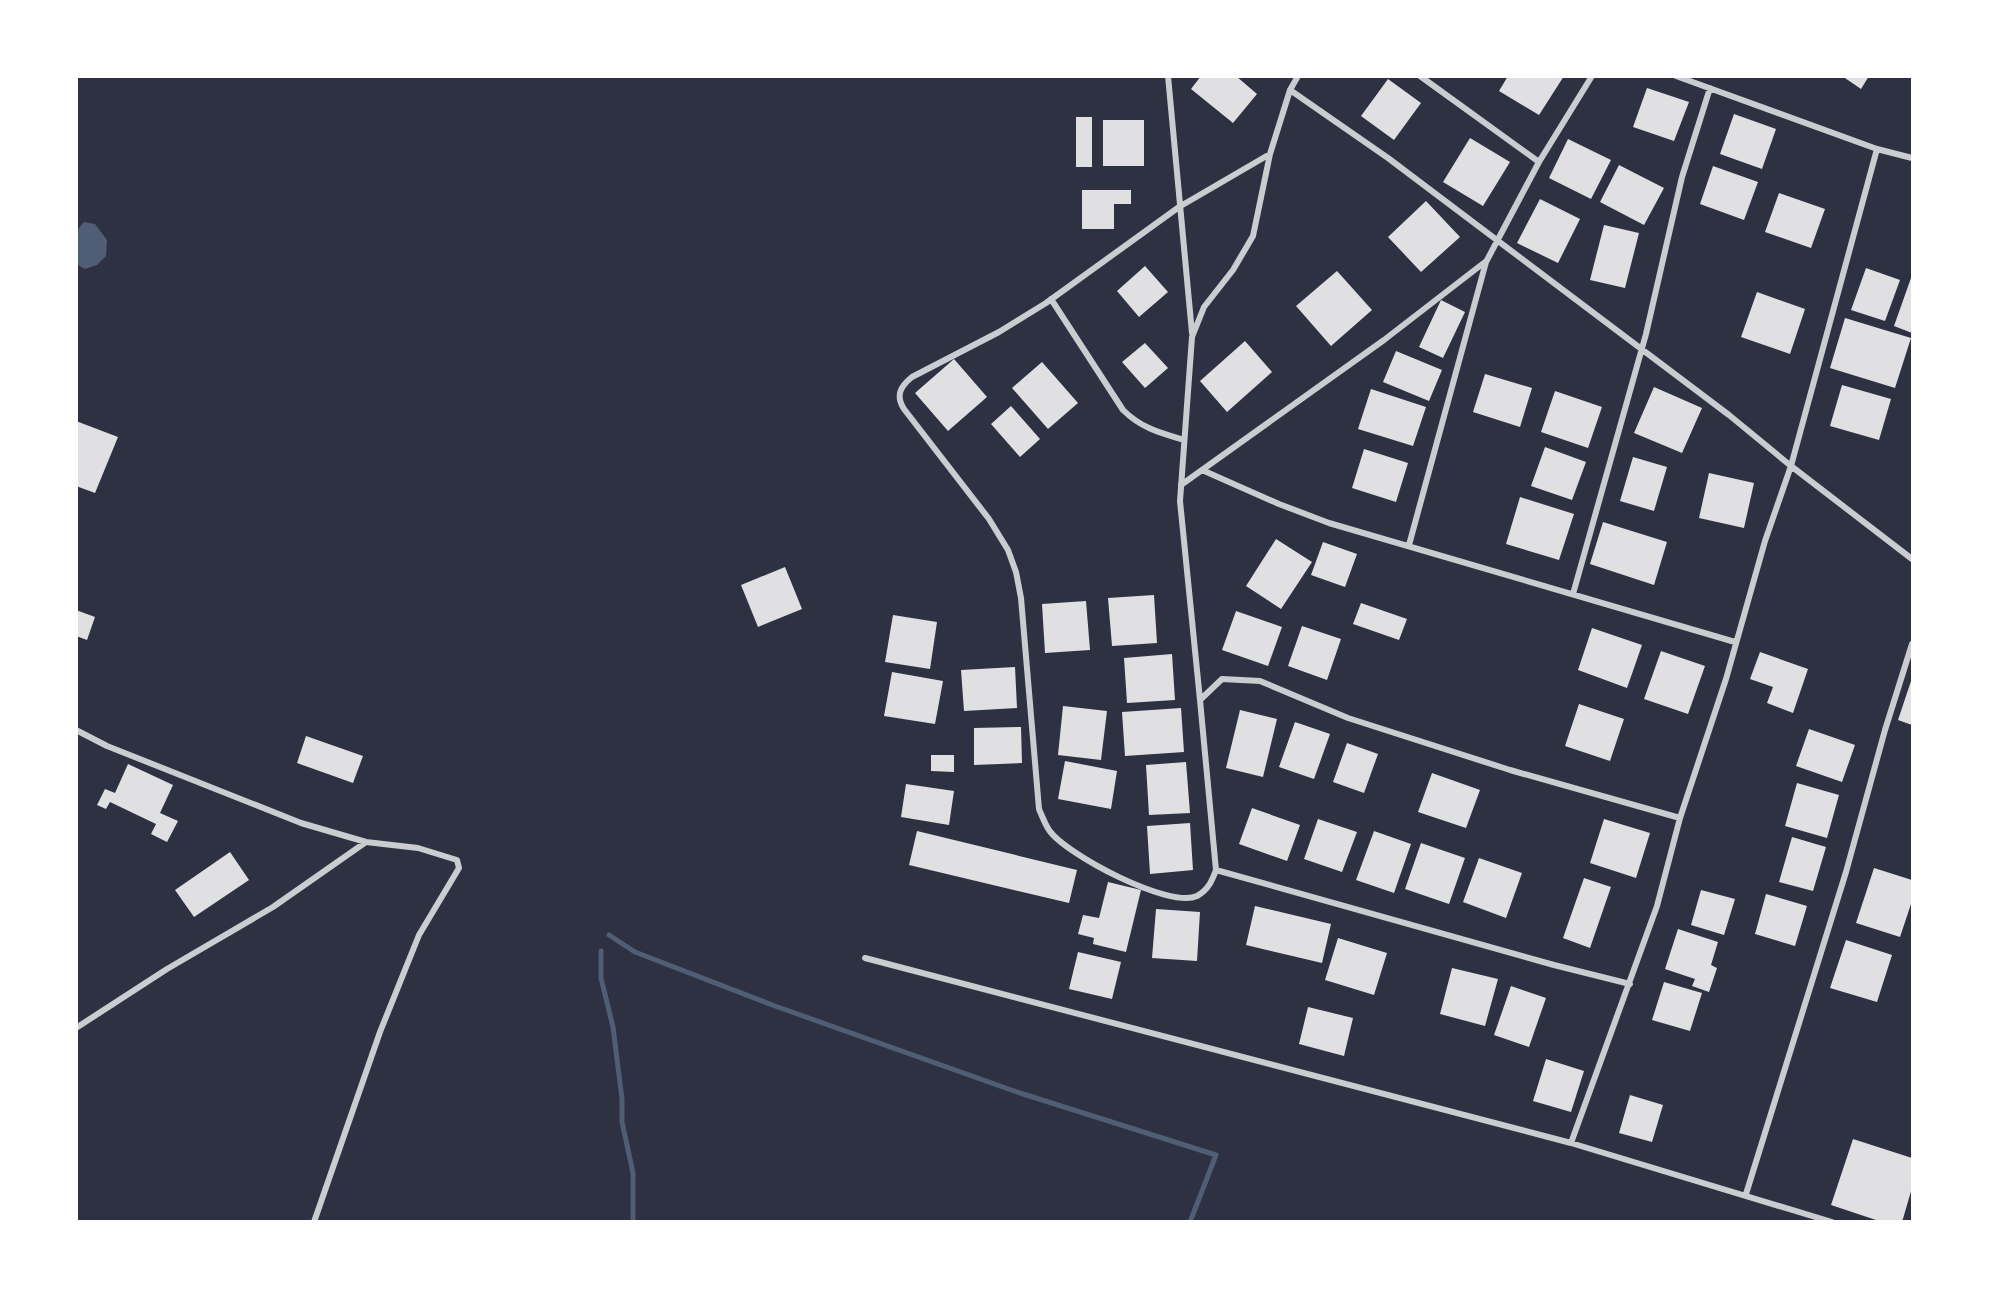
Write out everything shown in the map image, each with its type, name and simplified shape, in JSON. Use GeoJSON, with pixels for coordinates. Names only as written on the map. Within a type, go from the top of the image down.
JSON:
{"type":"FeatureCollection","features":[{"type":"Feature","properties":{"kind":"street"},"geometry":{"type":"LineString","coordinates":[[1168,76],[1179,207],[1192,337],[1181,485],[1183,543],[1216,870],[1210,886],[1197,896],[1184,898],[1153,894],[1066,847],[1049,831],[1039,809],[1021,598],[1008,550],[989,519],[900,402],[903,385],[912,377],[999,332],[1051,299],[1179,207],[1270,154]]}},
{"type":"Feature","properties":{"kind":"street"},"geometry":{"type":"LineString","coordinates":[[1192,337],[1204,307],[1233,270],[1252,236],[1270,154],[1290,90],[1298,76]]}},
{"type":"Feature","properties":{"kind":"street"},"geometry":{"type":"LineString","coordinates":[[1420,76],[1539,162]]}},
{"type":"Feature","properties":{"kind":"street"},"geometry":{"type":"LineString","coordinates":[[1409,545],[1486,262],[1539,162],[1592,76]]}},
{"type":"Feature","properties":{"kind":"street"},"geometry":{"type":"LineString","coordinates":[[1676,76],[1878,149],[1912,158]]}},
{"type":"Feature","properties":{"kind":"street"},"geometry":{"type":"LineString","coordinates":[[1573,594],[1641,350],[1682,177],[1710,88]]}},
{"type":"Feature","properties":{"kind":"street"},"geometry":{"type":"LineString","coordinates":[[1290,90],[1388,158],[1729,415],[1912,559]]}},
{"type":"Feature","properties":{"kind":"street"},"geometry":{"type":"LineString","coordinates":[[1571,1143],[1657,906],[1680,818],[1726,679],[1735,642],[1791,466],[1878,149]]}},
{"type":"Feature","properties":{"kind":"street"},"geometry":{"type":"LineString","coordinates":[[1181,485],[1384,340],[1486,262]]}},
{"type":"Feature","properties":{"kind":"street"},"geometry":{"type":"LineString","coordinates":[[1051,299],[1123,410],[1135,423],[1149,430],[1184,440]]}},
{"type":"Feature","properties":{"kind":"street"},"geometry":{"type":"LineString","coordinates":[[1202,470],[1329,523],[1735,642]]}},
{"type":"Feature","properties":{"kind":"street"},"geometry":{"type":"LineString","coordinates":[[1746,1194],[1846,872],[1885,730],[1912,644]]}},
{"type":"Feature","properties":{"kind":"street"},"geometry":{"type":"LineString","coordinates":[[1200,700],[1222,679],[1260,681],[1368,725],[1510,770],[1611,796],[1680,818]]}},
{"type":"Feature","properties":{"kind":"street"},"geometry":{"type":"LineString","coordinates":[[76,730],[107,746],[301,822],[366,842],[398,845],[456,860],[459,868],[419,935],[380,1032],[314,1221]]}},
{"type":"Feature","properties":{"kind":"street"},"geometry":{"type":"LineString","coordinates":[[76,1028],[176,963],[273,907],[366,842]]}},
{"type":"Feature","properties":{"kind":"street"},"geometry":{"type":"LineString","coordinates":[[1216,870],[1554,965],[1630,984]]}},
{"type":"Feature","properties":{"kind":"street"},"geometry":{"type":"LineString","coordinates":[[865,958],[1571,1143],[1833,1221]]}},
{"type":"Feature","properties":{"kind":"water"},"geometry":{"type":"Polygon","coordinates":[[[84,222],[95,224],[107,240],[106,256],[97,265],[85,269],[76,264],[77,230],[84,222]]]}},
{"type":"Feature","properties":{"kind":"building"},"geometry":{"type":"Polygon","coordinates":[[[1201,76],[1236,76],[1257,94],[1233,123],[1191,89],[1201,76]]]}},
{"type":"Feature","properties":{"kind":"building"},"geometry":{"type":"Polygon","coordinates":[[[1508,76],[1564,76],[1539,115],[1499,91],[1508,76]]]}},
{"type":"Feature","properties":{"kind":"building"},"geometry":{"type":"Polygon","coordinates":[[[1842,76],[1869,76],[1861,89],[1842,76]]]}},
{"type":"Feature","properties":{"kind":"building"},"geometry":{"type":"Polygon","coordinates":[[[1388,79],[1421,103],[1394,140],[1361,116],[1388,79]]]}},
{"type":"Feature","properties":{"kind":"building"},"geometry":{"type":"Polygon","coordinates":[[[1647,88],[1689,102],[1674,141],[1633,127],[1647,88]]]}},
{"type":"Feature","properties":{"kind":"building"},"geometry":{"type":"Polygon","coordinates":[[[1734,114],[1776,129],[1762,169],[1720,154],[1734,114]]]}},
{"type":"Feature","properties":{"kind":"building"},"geometry":{"type":"Polygon","coordinates":[[[1076,117],[1092,117],[1092,167],[1076,167],[1076,117]]]}},
{"type":"Feature","properties":{"kind":"building"},"geometry":{"type":"Polygon","coordinates":[[[1103,120],[1144,120],[1144,166],[1103,166],[1103,120]]]}},
{"type":"Feature","properties":{"kind":"building"},"geometry":{"type":"Polygon","coordinates":[[[1470,138],[1510,162],[1483,206],[1443,182],[1470,138]]]}},
{"type":"Feature","properties":{"kind":"building"},"geometry":{"type":"Polygon","coordinates":[[[1568,139],[1611,160],[1591,199],[1549,178],[1568,139]]]}},
{"type":"Feature","properties":{"kind":"building"},"geometry":{"type":"Polygon","coordinates":[[[1619,165],[1664,188],[1644,225],[1600,202],[1619,165]]]}},
{"type":"Feature","properties":{"kind":"building"},"geometry":{"type":"Polygon","coordinates":[[[1713,166],[1758,182],[1744,220],[1700,204],[1713,166]]]}},
{"type":"Feature","properties":{"kind":"building"},"geometry":{"type":"Polygon","coordinates":[[[1082,190],[1131,190],[1131,204],[1114,204],[1114,229],[1082,229],[1082,190]]]}},
{"type":"Feature","properties":{"kind":"building"},"geometry":{"type":"Polygon","coordinates":[[[1779,193],[1825,209],[1811,248],[1765,232],[1779,193]]]}},
{"type":"Feature","properties":{"kind":"building"},"geometry":{"type":"Polygon","coordinates":[[[1540,199],[1580,219],[1558,263],[1517,243],[1540,199]]]}},
{"type":"Feature","properties":{"kind":"building"},"geometry":{"type":"Polygon","coordinates":[[[1426,201],[1460,237],[1421,272],[1388,237],[1426,201]]]}},
{"type":"Feature","properties":{"kind":"building"},"geometry":{"type":"Polygon","coordinates":[[[1604,225],[1639,233],[1625,288],[1590,280],[1604,225]]]}},
{"type":"Feature","properties":{"kind":"building"},"geometry":{"type":"Polygon","coordinates":[[[1145,266],[1168,292],[1139,317],[1117,291],[1145,266]]]}},
{"type":"Feature","properties":{"kind":"building"},"geometry":{"type":"Polygon","coordinates":[[[1866,268],[1900,280],[1885,321],[1851,310],[1866,268]]]}},
{"type":"Feature","properties":{"kind":"building"},"geometry":{"type":"Polygon","coordinates":[[[1337,271],[1372,310],[1331,346],[1296,306],[1337,271]]]}},
{"type":"Feature","properties":{"kind":"building"},"geometry":{"type":"Polygon","coordinates":[[[1912,279],[1912,333],[1894,326],[1912,279]]]}},
{"type":"Feature","properties":{"kind":"building"},"geometry":{"type":"Polygon","coordinates":[[[1757,292],[1805,309],[1790,354],[1741,337],[1757,292]]]}},
{"type":"Feature","properties":{"kind":"building"},"geometry":{"type":"Polygon","coordinates":[[[1441,300],[1465,312],[1443,358],[1419,347],[1441,300]]]}},
{"type":"Feature","properties":{"kind":"building"},"geometry":{"type":"Polygon","coordinates":[[[1845,318],[1911,338],[1895,388],[1830,368],[1845,318]]]}},
{"type":"Feature","properties":{"kind":"building"},"geometry":{"type":"Polygon","coordinates":[[[1245,341],[1272,372],[1227,412],[1200,381],[1245,341]]]}},
{"type":"Feature","properties":{"kind":"building"},"geometry":{"type":"Polygon","coordinates":[[[1145,343],[1168,368],[1145,388],[1122,362],[1145,343]]]}},
{"type":"Feature","properties":{"kind":"building"},"geometry":{"type":"Polygon","coordinates":[[[1396,351],[1442,370],[1429,401],[1383,382],[1396,351]]]}},
{"type":"Feature","properties":{"kind":"building"},"geometry":{"type":"Polygon","coordinates":[[[954,359],[987,397],[948,431],[915,393],[954,359]]]}},
{"type":"Feature","properties":{"kind":"building"},"geometry":{"type":"Polygon","coordinates":[[[1042,362],[1078,403],[1048,429],[1012,388],[1042,362]]]}},
{"type":"Feature","properties":{"kind":"building"},"geometry":{"type":"Polygon","coordinates":[[[1485,374],[1532,388],[1520,427],[1473,412],[1485,374]]]}},
{"type":"Feature","properties":{"kind":"building"},"geometry":{"type":"Polygon","coordinates":[[[1842,385],[1891,399],[1879,440],[1830,426],[1842,385]]]}},
{"type":"Feature","properties":{"kind":"building"},"geometry":{"type":"Polygon","coordinates":[[[1654,387],[1702,408],[1682,453],[1634,433],[1654,387]]]}},
{"type":"Feature","properties":{"kind":"building"},"geometry":{"type":"Polygon","coordinates":[[[1371,389],[1426,407],[1413,446],[1358,429],[1371,389]]]}},
{"type":"Feature","properties":{"kind":"building"},"geometry":{"type":"Polygon","coordinates":[[[1555,391],[1602,407],[1588,448],[1541,432],[1555,391]]]}},
{"type":"Feature","properties":{"kind":"building"},"geometry":{"type":"Polygon","coordinates":[[[1011,406],[1040,439],[1020,457],[991,424],[1011,406]]]}},
{"type":"Feature","properties":{"kind":"building"},"geometry":{"type":"Polygon","coordinates":[[[76,421],[118,437],[95,493],[76,486],[76,421]]]}},
{"type":"Feature","properties":{"kind":"building"},"geometry":{"type":"Polygon","coordinates":[[[1545,447],[1586,462],[1572,500],[1531,486],[1545,447]]]}},
{"type":"Feature","properties":{"kind":"building"},"geometry":{"type":"Polygon","coordinates":[[[1364,449],[1408,463],[1396,502],[1352,488],[1364,449]]]}},
{"type":"Feature","properties":{"kind":"building"},"geometry":{"type":"Polygon","coordinates":[[[1633,457],[1667,467],[1654,511],[1620,501],[1633,457]]]}},
{"type":"Feature","properties":{"kind":"building"},"geometry":{"type":"Polygon","coordinates":[[[1709,473],[1754,483],[1744,528],[1699,518],[1709,473]]]}},
{"type":"Feature","properties":{"kind":"building"},"geometry":{"type":"Polygon","coordinates":[[[1520,497],[1574,514],[1559,560],[1506,544],[1520,497]]]}},
{"type":"Feature","properties":{"kind":"building"},"geometry":{"type":"Polygon","coordinates":[[[1603,522],[1667,542],[1654,585],[1590,564],[1603,522]]]}},
{"type":"Feature","properties":{"kind":"building"},"geometry":{"type":"Polygon","coordinates":[[[1276,539],[1312,562],[1281,609],[1246,586],[1276,539]]]}},
{"type":"Feature","properties":{"kind":"building"},"geometry":{"type":"Polygon","coordinates":[[[1323,542],[1357,554],[1345,587],[1311,575],[1323,542]]]}},
{"type":"Feature","properties":{"kind":"building"},"geometry":{"type":"Polygon","coordinates":[[[785,567],[802,609],[758,627],[741,585],[785,567]]]}},
{"type":"Feature","properties":{"kind":"building"},"geometry":{"type":"Polygon","coordinates":[[[1154,595],[1157,643],[1112,646],[1108,598],[1154,595]]]}},
{"type":"Feature","properties":{"kind":"building"},"geometry":{"type":"Polygon","coordinates":[[[1086,601],[1090,650],[1045,653],[1042,604],[1086,601]]]}},
{"type":"Feature","properties":{"kind":"building"},"geometry":{"type":"Polygon","coordinates":[[[1361,603],[1407,619],[1399,640],[1353,624],[1361,603]]]}},
{"type":"Feature","properties":{"kind":"building"},"geometry":{"type":"Polygon","coordinates":[[[76,610],[95,617],[87,640],[76,636],[76,610]]]}},
{"type":"Feature","properties":{"kind":"building"},"geometry":{"type":"Polygon","coordinates":[[[1236,611],[1282,627],[1268,666],[1222,650],[1236,611]]]}},
{"type":"Feature","properties":{"kind":"building"},"geometry":{"type":"Polygon","coordinates":[[[893,615],[937,622],[930,669],[885,662],[893,615]]]}},
{"type":"Feature","properties":{"kind":"building"},"geometry":{"type":"Polygon","coordinates":[[[1302,626],[1341,639],[1327,680],[1288,666],[1302,626]]]}},
{"type":"Feature","properties":{"kind":"building"},"geometry":{"type":"Polygon","coordinates":[[[1592,628],[1642,645],[1627,688],[1578,670],[1592,628]]]}},
{"type":"Feature","properties":{"kind":"building"},"geometry":{"type":"Polygon","coordinates":[[[1661,651],[1705,666],[1688,714],[1644,699],[1661,651]]]}},
{"type":"Feature","properties":{"kind":"building"},"geometry":{"type":"Polygon","coordinates":[[[1760,652],[1808,669],[1793,713],[1767,703],[1773,687],[1750,679],[1760,652]]]}},
{"type":"Feature","properties":{"kind":"building"},"geometry":{"type":"Polygon","coordinates":[[[1172,654],[1175,700],[1127,703],[1124,658],[1172,654]]]}},
{"type":"Feature","properties":{"kind":"building"},"geometry":{"type":"Polygon","coordinates":[[[1015,667],[1017,708],[964,711],[961,670],[1015,667]]]}},
{"type":"Feature","properties":{"kind":"building"},"geometry":{"type":"Polygon","coordinates":[[[892,672],[943,681],[935,724],[884,716],[892,672]]]}},
{"type":"Feature","properties":{"kind":"building"},"geometry":{"type":"Polygon","coordinates":[[[1912,678],[1912,725],[1898,720],[1912,678]]]}},
{"type":"Feature","properties":{"kind":"building"},"geometry":{"type":"Polygon","coordinates":[[[1579,704],[1624,719],[1610,761],[1565,746],[1579,704]]]}},
{"type":"Feature","properties":{"kind":"building"},"geometry":{"type":"Polygon","coordinates":[[[1063,706],[1107,711],[1101,760],[1058,755],[1063,706]]]}},
{"type":"Feature","properties":{"kind":"building"},"geometry":{"type":"Polygon","coordinates":[[[1181,708],[1184,752],[1125,756],[1122,712],[1181,708]]]}},
{"type":"Feature","properties":{"kind":"building"},"geometry":{"type":"Polygon","coordinates":[[[1240,710],[1277,719],[1263,777],[1226,768],[1240,710]]]}},
{"type":"Feature","properties":{"kind":"building"},"geometry":{"type":"Polygon","coordinates":[[[1295,722],[1330,734],[1314,779],[1279,767],[1295,722]]]}},
{"type":"Feature","properties":{"kind":"building"},"geometry":{"type":"Polygon","coordinates":[[[1021,727],[1022,763],[974,765],[974,728],[1021,727]]]}},
{"type":"Feature","properties":{"kind":"building"},"geometry":{"type":"Polygon","coordinates":[[[1809,729],[1855,745],[1842,782],[1796,766],[1809,729]]]}},
{"type":"Feature","properties":{"kind":"building"},"geometry":{"type":"Polygon","coordinates":[[[306,736],[363,756],[353,783],[297,763],[306,736]]]}},
{"type":"Feature","properties":{"kind":"building"},"geometry":{"type":"Polygon","coordinates":[[[1347,743],[1378,754],[1364,793],[1333,782],[1347,743]]]}},
{"type":"Feature","properties":{"kind":"building"},"geometry":{"type":"Polygon","coordinates":[[[931,755],[954,755],[954,772],[931,771],[931,755]]]}},
{"type":"Feature","properties":{"kind":"building"},"geometry":{"type":"Polygon","coordinates":[[[1065,761],[1117,771],[1111,809],[1058,799],[1065,761]]]}},
{"type":"Feature","properties":{"kind":"building"},"geometry":{"type":"Polygon","coordinates":[[[1186,762],[1190,813],[1149,815],[1146,765],[1186,762]]]}},
{"type":"Feature","properties":{"kind":"building"},"geometry":{"type":"Polygon","coordinates":[[[128,764],[173,785],[160,813],[178,821],[167,842],[151,834],[156,824],[110,802],[106,809],[97,805],[105,789],[115,793],[128,764]]]}},
{"type":"Feature","properties":{"kind":"building"},"geometry":{"type":"Polygon","coordinates":[[[1432,773],[1480,790],[1466,828],[1418,812],[1432,773]]]}},
{"type":"Feature","properties":{"kind":"building"},"geometry":{"type":"Polygon","coordinates":[[[1797,783],[1839,795],[1827,838],[1785,826],[1797,783]]]}},
{"type":"Feature","properties":{"kind":"building"},"geometry":{"type":"Polygon","coordinates":[[[906,784],[954,791],[949,825],[901,817],[906,784]]]}},
{"type":"Feature","properties":{"kind":"building"},"geometry":{"type":"Polygon","coordinates":[[[1252,808],[1300,825],[1287,861],[1239,844],[1252,808]]]}},
{"type":"Feature","properties":{"kind":"building"},"geometry":{"type":"Polygon","coordinates":[[[1318,819],[1357,832],[1342,872],[1304,859],[1318,819]]]}},
{"type":"Feature","properties":{"kind":"building"},"geometry":{"type":"Polygon","coordinates":[[[1604,819],[1650,833],[1636,878],[1590,863],[1604,819]]]}},
{"type":"Feature","properties":{"kind":"building"},"geometry":{"type":"Polygon","coordinates":[[[1190,823],[1193,870],[1150,874],[1147,826],[1190,823]]]}},
{"type":"Feature","properties":{"kind":"building"},"geometry":{"type":"Polygon","coordinates":[[[917,831],[1077,870],[1069,903],[909,865],[917,831]]]}},
{"type":"Feature","properties":{"kind":"building"},"geometry":{"type":"Polygon","coordinates":[[[1374,831],[1411,844],[1394,893],[1356,880],[1374,831]]]}},
{"type":"Feature","properties":{"kind":"building"},"geometry":{"type":"Polygon","coordinates":[[[1792,837],[1826,847],[1813,891],[1779,882],[1792,837]]]}},
{"type":"Feature","properties":{"kind":"building"},"geometry":{"type":"Polygon","coordinates":[[[1421,843],[1465,858],[1449,904],[1405,889],[1421,843]]]}},
{"type":"Feature","properties":{"kind":"building"},"geometry":{"type":"Polygon","coordinates":[[[230,852],[249,880],[194,917],[175,890],[230,852]]]}},
{"type":"Feature","properties":{"kind":"building"},"geometry":{"type":"Polygon","coordinates":[[[1479,858],[1522,873],[1506,918],[1463,902],[1479,858]]]}},
{"type":"Feature","properties":{"kind":"building"},"geometry":{"type":"Polygon","coordinates":[[[1874,868],[1912,880],[1912,901],[1900,937],[1856,923],[1874,868]]]}},
{"type":"Feature","properties":{"kind":"building"},"geometry":{"type":"Polygon","coordinates":[[[1584,878],[1611,887],[1590,948],[1563,938],[1584,878]]]}},
{"type":"Feature","properties":{"kind":"building"},"geometry":{"type":"Polygon","coordinates":[[[1108,882],[1141,890],[1126,952],[1093,944],[1094,938],[1078,934],[1083,915],[1099,918],[1108,882]]]}},
{"type":"Feature","properties":{"kind":"building"},"geometry":{"type":"Polygon","coordinates":[[[1701,890],[1735,899],[1724,935],[1691,925],[1701,890]]]}},
{"type":"Feature","properties":{"kind":"building"},"geometry":{"type":"Polygon","coordinates":[[[1766,894],[1807,906],[1795,946],[1755,934],[1766,894]]]}},
{"type":"Feature","properties":{"kind":"building"},"geometry":{"type":"Polygon","coordinates":[[[1255,906],[1331,924],[1322,963],[1246,945],[1255,906]]]}},
{"type":"Feature","properties":{"kind":"building"},"geometry":{"type":"Polygon","coordinates":[[[1156,909],[1200,912],[1197,961],[1152,958],[1156,909]]]}},
{"type":"Feature","properties":{"kind":"building"},"geometry":{"type":"Polygon","coordinates":[[[1678,929],[1718,942],[1711,965],[1717,968],[1709,992],[1692,986],[1695,979],[1665,969],[1678,929]]]}},
{"type":"Feature","properties":{"kind":"building"},"geometry":{"type":"Polygon","coordinates":[[[1338,938],[1387,953],[1374,995],[1325,980],[1338,938]]]}},
{"type":"Feature","properties":{"kind":"building"},"geometry":{"type":"Polygon","coordinates":[[[1846,940],[1892,955],[1877,1002],[1830,988],[1846,940]]]}},
{"type":"Feature","properties":{"kind":"building"},"geometry":{"type":"Polygon","coordinates":[[[1078,952],[1121,962],[1112,999],[1069,989],[1078,952]]]}},
{"type":"Feature","properties":{"kind":"building"},"geometry":{"type":"Polygon","coordinates":[[[1452,968],[1498,979],[1485,1026],[1440,1014],[1452,968]]]}},
{"type":"Feature","properties":{"kind":"building"},"geometry":{"type":"Polygon","coordinates":[[[1664,982],[1702,993],[1690,1031],[1652,1020],[1664,982]]]}},
{"type":"Feature","properties":{"kind":"building"},"geometry":{"type":"Polygon","coordinates":[[[1511,986],[1546,998],[1529,1047],[1494,1035],[1511,986]]]}},
{"type":"Feature","properties":{"kind":"building"},"geometry":{"type":"Polygon","coordinates":[[[1308,1007],[1353,1018],[1344,1056],[1299,1044],[1308,1007]]]}},
{"type":"Feature","properties":{"kind":"building"},"geometry":{"type":"Polygon","coordinates":[[[1546,1059],[1584,1071],[1571,1112],[1533,1101],[1546,1059]]]}},
{"type":"Feature","properties":{"kind":"building"},"geometry":{"type":"Polygon","coordinates":[[[1630,1095],[1663,1105],[1652,1142],[1619,1133],[1630,1095]]]}},
{"type":"Feature","properties":{"kind":"building"},"geometry":{"type":"Polygon","coordinates":[[[1853,1139],[1912,1158],[1912,1188],[1902,1222],[1882,1222],[1831,1205],[1853,1139]]]}},
{"type":"Feature","properties":{"kind":"waterway"},"geometry":{"type":"LineString","coordinates":[[609,935],[635,952],[775,1006],[1020,1093],[1216,1155],[1190,1222]]}},
{"type":"Feature","properties":{"kind":"waterway"},"geometry":{"type":"LineString","coordinates":[[601,951],[601,978],[613,1027],[622,1099],[622,1122],[633,1173],[633,1222]]}}]}
